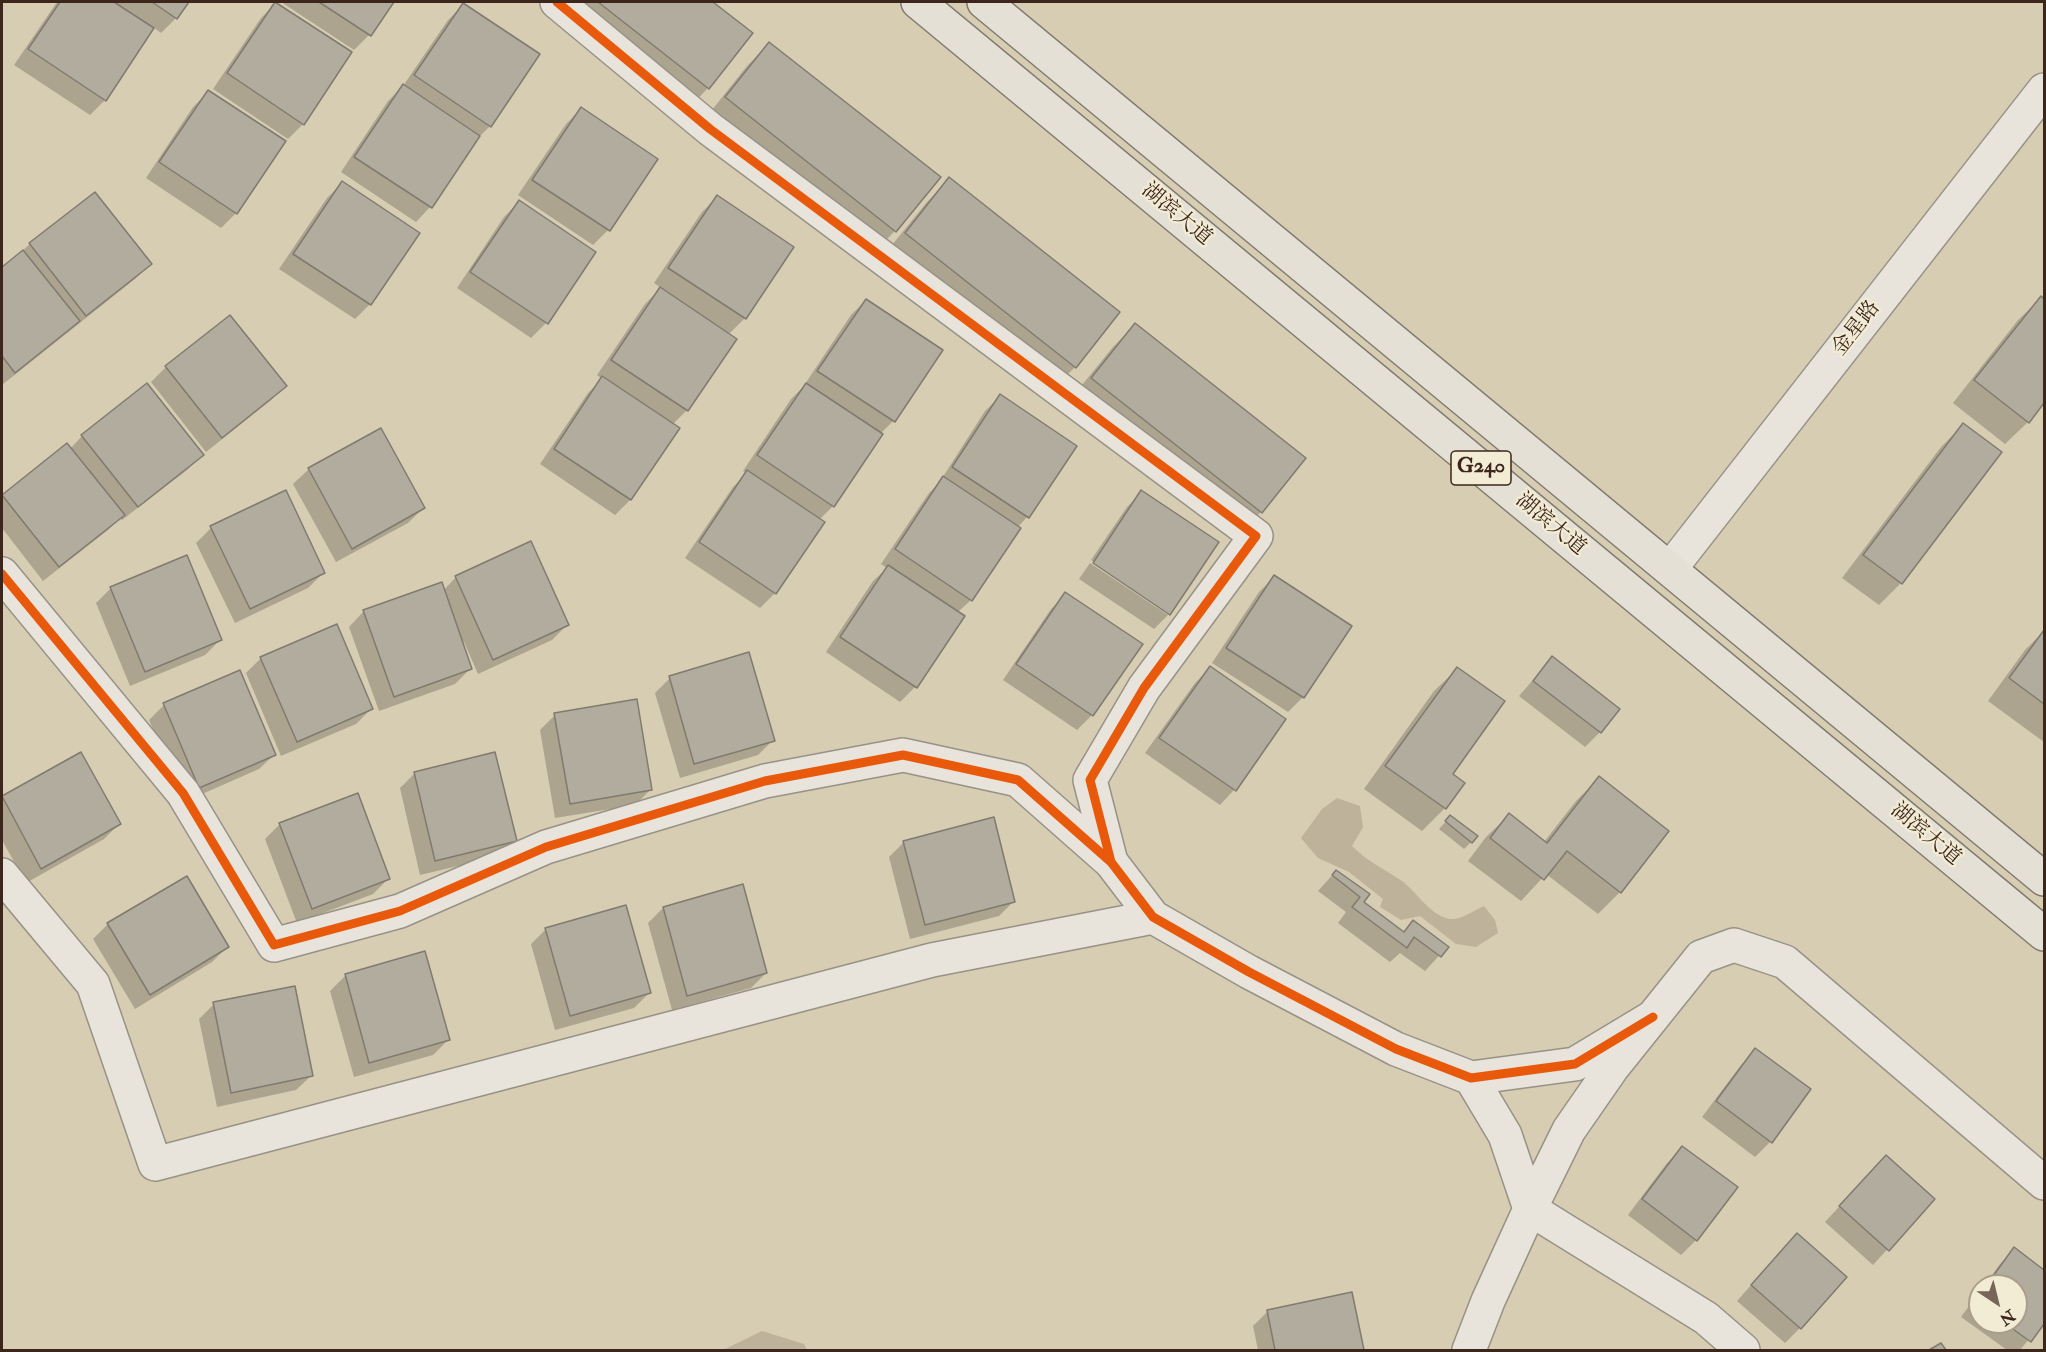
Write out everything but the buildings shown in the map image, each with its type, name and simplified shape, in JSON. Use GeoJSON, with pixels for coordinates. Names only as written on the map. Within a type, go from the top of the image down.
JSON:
{"type":"FeatureCollection","features":[{"type":"Feature","properties":{"kind":"highway","name":"湖滨大道"},"geometry":{"type":"LineString","coordinates":[[918,2],[2044,934]]}},
{"type":"Feature","properties":{"kind":"highway","name":"湖滨大道"},"geometry":{"type":"LineString","coordinates":[[984,2],[2044,879]]}},
{"type":"Feature","properties":{"kind":"street"},"geometry":{"type":"LineString","coordinates":[[557,2],[710,129],[1256,536],[1144,688],[1090,780],[1111,862]]}},
{"type":"Feature","properties":{"kind":"street","name":"金星路"},"geometry":{"type":"LineString","coordinates":[[1670,569],[2044,90]]}},
{"type":"Feature","properties":{"kind":"street"},"geometry":{"type":"LineString","coordinates":[[2,574],[183,793],[274,945],[400,911],[546,847],[765,781],[903,755],[1018,780],[1111,862],[1154,916],[1249,972],[1396,1049],[1471,1078],[1575,1064],[1653,1017]]}},
{"type":"Feature","properties":{"kind":"street"},"geometry":{"type":"LineString","coordinates":[[2,875],[93,984],[155,1164],[932,960],[1154,916]]}},
{"type":"Feature","properties":{"kind":"street"},"geometry":{"type":"LineString","coordinates":[[1469,1350],[1488,1301],[1569,1130],[1612,1068],[1701,957],[1734,945],[1785,962],[2044,1183]]}},
{"type":"Feature","properties":{"kind":"street"},"geometry":{"type":"LineString","coordinates":[[1471,1078],[1505,1135],[1530,1209],[1706,1318],[1743,1350]]}},
{"type":"Feature","properties":{"kind":"shaded area"},"geometry":{"type":"Polygon","coordinates":[[[2,2],[2044,2],[2044,1350],[2,1350],[2,2]]]}},
{"type":"Feature","properties":{"kind":"shaded area"},"geometry":{"type":"Polygon","coordinates":[[[1337,798],[1360,806],[1363,827],[1352,846],[1358,852],[1402,881],[1439,915],[1457,919],[1484,906],[1495,920],[1498,933],[1476,947],[1456,944],[1420,916],[1401,920],[1380,907],[1383,899],[1349,872],[1318,858],[1301,838],[1322,809],[1337,798]]]}},
{"type":"Feature","properties":{"kind":"shaded area"},"geometry":{"type":"Polygon","coordinates":[[[762,1331],[804,1344],[807,1350],[723,1350],[762,1331]]]}},
{"type":"Feature","properties":{"kind":"cycle path"},"geometry":{"type":"LineString","coordinates":[[557,2],[710,129],[1256,536],[1144,688],[1090,780],[1111,862]]}},
{"type":"Feature","properties":{"kind":"cycle path"},"geometry":{"type":"LineString","coordinates":[[2,574],[183,793],[274,945],[400,911],[546,847],[765,781],[903,755],[1018,780],[1111,862],[1153,917],[1249,972],[1396,1049],[1471,1078],[1575,1064],[1653,1017]]}}]}
